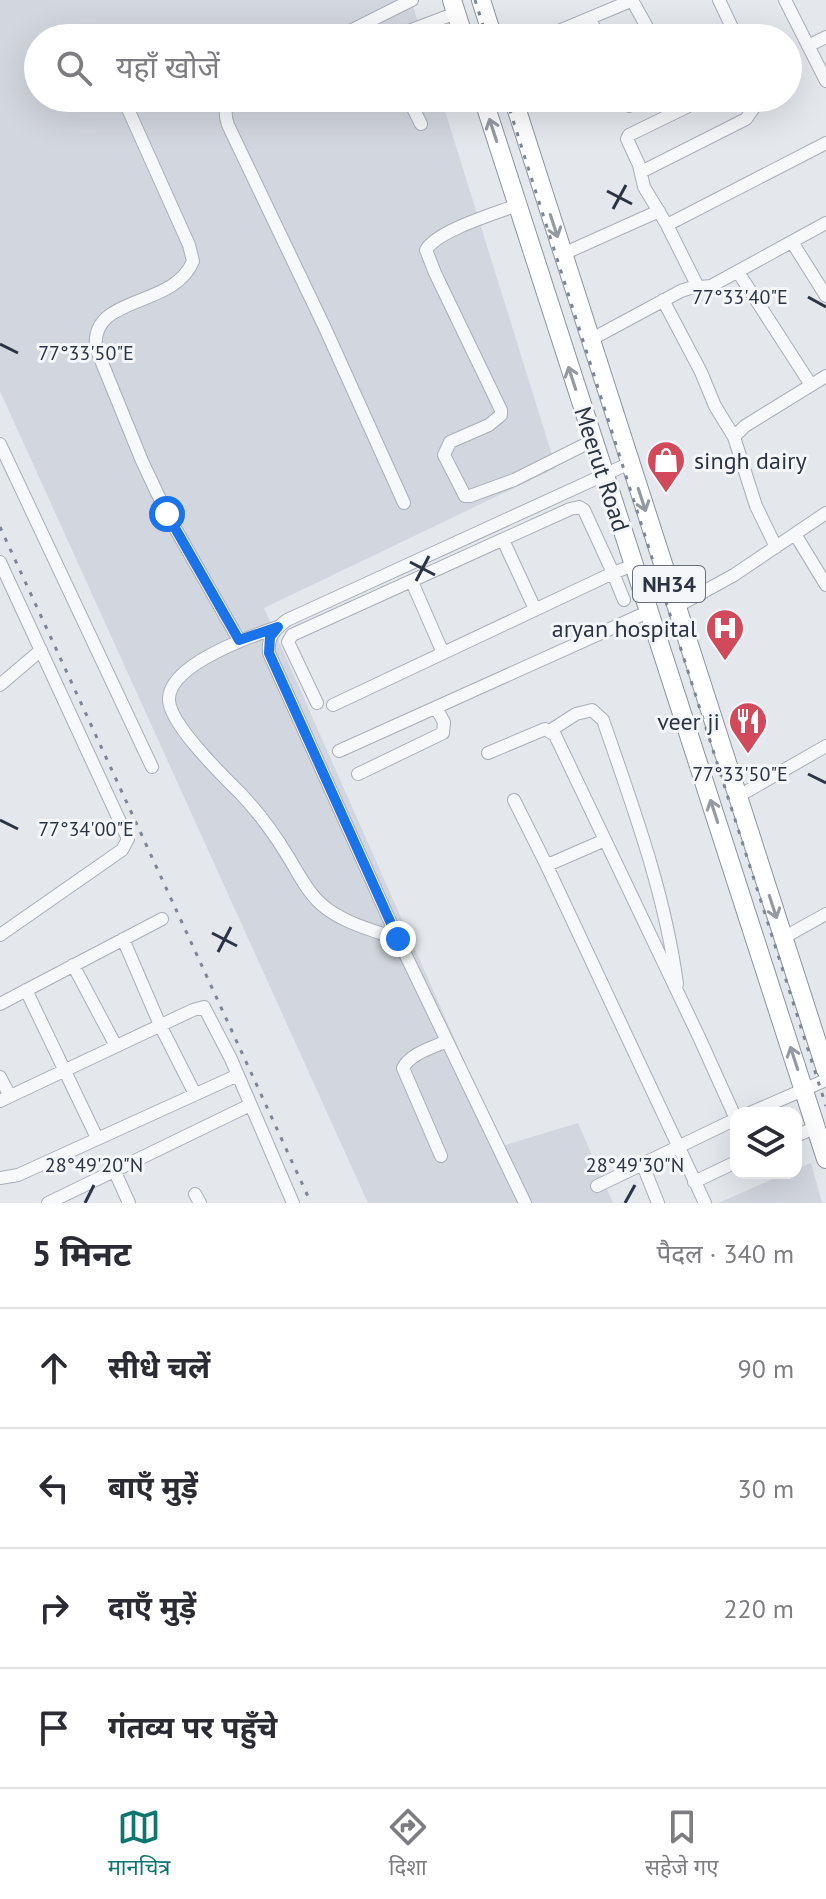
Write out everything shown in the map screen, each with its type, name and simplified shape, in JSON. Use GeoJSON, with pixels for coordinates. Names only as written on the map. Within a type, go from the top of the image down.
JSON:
{"type":"FeatureCollection","features":[{"type":"Feature","properties":{"kind":"highway"},"geometry":{"type":"LineString","coordinates":[[481,0],[489,24]]}},
{"type":"Feature","properties":{"kind":"highway","name":"Meerut Road"},"geometry":{"type":"LineString","coordinates":[[487,112],[826,1159]]}},
{"type":"Feature","properties":{"kind":"highway","name":"Meerut Road"},"geometry":{"type":"LineString","coordinates":[[517,112],[783,938],[820,1029],[826,1070]]}},
{"type":"Feature","properties":{"kind":"street"},"geometry":{"type":"LineString","coordinates":[[364,24],[412,0]]}},
{"type":"Feature","properties":{"kind":"street"},"geometry":{"type":"LineString","coordinates":[[577,24],[632,0],[645,24]]}},
{"type":"Feature","properties":{"kind":"street"},"geometry":{"type":"LineString","coordinates":[[719,0],[730,24]]}},
{"type":"Feature","properties":{"kind":"street"},"geometry":{"type":"LineString","coordinates":[[785,0],[797,24]]}},
{"type":"Feature","properties":{"kind":"street"},"geometry":{"type":"LineString","coordinates":[[418,24],[454,6]]}},
{"type":"Feature","properties":{"kind":"street"},"geometry":{"type":"LineString","coordinates":[[590,19],[592,24]]}},
{"type":"Feature","properties":{"kind":"street"},"geometry":{"type":"LineString","coordinates":[[802,34],[826,81]]}},
{"type":"Feature","properties":{"kind":"street"},"geometry":{"type":"LineString","coordinates":[[808,46],[826,37]]}},
{"type":"Feature","properties":{"kind":"street"},"geometry":{"type":"LineString","coordinates":[[129,112],[189,245],[193,261],[183,277],[171,286],[106,317],[96,330],[96,348],[167,514],[239,640]]}},
{"type":"Feature","properties":{"kind":"street"},"geometry":{"type":"LineString","coordinates":[[225,112],[228,125],[404,503]]}},
{"type":"Feature","properties":{"kind":"street"},"geometry":{"type":"LineString","coordinates":[[415,112],[421,124]]}},
{"type":"Feature","properties":{"kind":"street"},"geometry":{"type":"LineString","coordinates":[[676,112],[629,135],[628,144],[641,172],[644,187],[698,287]]}},
{"type":"Feature","properties":{"kind":"street"},"geometry":{"type":"LineString","coordinates":[[641,172],[746,119],[751,112]]}},
{"type":"Feature","properties":{"kind":"street"},"geometry":{"type":"LineString","coordinates":[[667,225],[826,143]]}},
{"type":"Feature","properties":{"kind":"street"},"geometry":{"type":"LineString","coordinates":[[517,205],[448,234],[430,244],[426,250],[501,410],[501,415],[489,425],[450,442],[444,455],[465,496],[470,496],[514,480],[592,441]]}},
{"type":"Feature","properties":{"kind":"street"},"geometry":{"type":"LineString","coordinates":[[563,254],[659,211]]}},
{"type":"Feature","properties":{"kind":"street"},"geometry":{"type":"LineString","coordinates":[[590,340],[681,291],[711,286],[826,223]]}},
{"type":"Feature","properties":{"kind":"street"},"geometry":{"type":"LineString","coordinates":[[792,242],[826,296]]}},
{"type":"Feature","properties":{"kind":"street"},"geometry":{"type":"LineString","coordinates":[[734,437],[745,426],[821,382],[738,272]]}},
{"type":"Feature","properties":{"kind":"street"},"geometry":{"type":"LineString","coordinates":[[663,300],[701,372],[715,406],[734,437],[756,506],[776,547]]}},
{"type":"Feature","properties":{"kind":"street"},"geometry":{"type":"LineString","coordinates":[[0,444],[152,767]]}},
{"type":"Feature","properties":{"kind":"street"},"geometry":{"type":"LineString","coordinates":[[525,1203],[398,939],[269,653],[270,637],[287,620],[630,463]]}},
{"type":"Feature","properties":{"kind":"street"},"geometry":{"type":"LineString","coordinates":[[317,703],[288,642],[292,635],[570,509],[579,507],[588,517],[624,600]]}},
{"type":"Feature","properties":{"kind":"street"},"geometry":{"type":"LineString","coordinates":[[676,607],[734,575],[826,513]]}},
{"type":"Feature","properties":{"kind":"street"},"geometry":{"type":"LineString","coordinates":[[795,534],[826,585]]}},
{"type":"Feature","properties":{"kind":"street"},"geometry":{"type":"LineString","coordinates":[[503,540],[535,609]]}},
{"type":"Feature","properties":{"kind":"street"},"geometry":{"type":"LineString","coordinates":[[0,562],[128,839],[122,850],[3,928]]}},
{"type":"Feature","properties":{"kind":"street"},"geometry":{"type":"LineString","coordinates":[[333,705],[634,565]]}},
{"type":"Feature","properties":{"kind":"street"},"geometry":{"type":"LineString","coordinates":[[412,582],[443,653]]}},
{"type":"Feature","properties":{"kind":"street"},"geometry":{"type":"LineString","coordinates":[[0,598],[12,588]]}},
{"type":"Feature","properties":{"kind":"street"},"geometry":{"type":"LineString","coordinates":[[339,751],[650,611]]}},
{"type":"Feature","properties":{"kind":"street"},"geometry":{"type":"LineString","coordinates":[[278,627],[239,640],[187,672],[172,686],[168,696],[173,713],[197,749],[264,819],[321,905],[362,927],[398,939]]}},
{"type":"Feature","properties":{"kind":"street"},"geometry":{"type":"LineString","coordinates":[[0,685],[41,650]]}},
{"type":"Feature","properties":{"kind":"street"},"geometry":{"type":"LineString","coordinates":[[358,774],[443,733],[444,722],[436,708]]}},
{"type":"Feature","properties":{"kind":"street"},"geometry":{"type":"LineString","coordinates":[[488,753],[545,729],[551,730],[585,710],[592,710],[603,720],[661,899],[679,994]]}},
{"type":"Feature","properties":{"kind":"street"},"geometry":{"type":"LineString","coordinates":[[551,730],[731,1107]]}},
{"type":"Feature","properties":{"kind":"street"},"geometry":{"type":"LineString","coordinates":[[737,797],[826,746]]}},
{"type":"Feature","properties":{"kind":"street"},"geometry":{"type":"LineString","coordinates":[[514,800],[705,1203]]}},
{"type":"Feature","properties":{"kind":"street"},"geometry":{"type":"LineString","coordinates":[[545,862],[556,863],[605,840]]}},
{"type":"Feature","properties":{"kind":"street"},"geometry":{"type":"LineString","coordinates":[[783,938],[826,914]]}},
{"type":"Feature","properties":{"kind":"street"},"geometry":{"type":"LineString","coordinates":[[0,1004],[162,919]]}},
{"type":"Feature","properties":{"kind":"street"},"geometry":{"type":"LineString","coordinates":[[123,939],[160,1025],[195,1094]]}},
{"type":"Feature","properties":{"kind":"street"},"geometry":{"type":"LineString","coordinates":[[73,965],[116,1046]]}},
{"type":"Feature","properties":{"kind":"street"},"geometry":{"type":"LineString","coordinates":[[26,990],[97,1138]]}},
{"type":"Feature","properties":{"kind":"street"},"geometry":{"type":"LineString","coordinates":[[0,1077],[5,1098],[204,1007],[238,1075],[293,1203]]}},
{"type":"Feature","properties":{"kind":"street"},"geometry":{"type":"LineString","coordinates":[[441,1156],[403,1068],[414,1056],[447,1041]]}},
{"type":"Feature","properties":{"kind":"street"},"geometry":{"type":"LineString","coordinates":[[0,1178],[18,1175],[238,1075]]}},
{"type":"Feature","properties":{"kind":"street"},"geometry":{"type":"LineString","coordinates":[[764,1107],[826,1080]]}},
{"type":"Feature","properties":{"kind":"street"},"geometry":{"type":"LineString","coordinates":[[54,1202],[250,1105]]}},
{"type":"Feature","properties":{"kind":"street"},"geometry":{"type":"LineString","coordinates":[[597,1186],[730,1122]]}},
{"type":"Feature","properties":{"kind":"street"},"geometry":{"type":"LineString","coordinates":[[802,1133],[816,1127]]}},
{"type":"Feature","properties":{"kind":"street"},"geometry":{"type":"LineString","coordinates":[[642,1163],[658,1203]]}},
{"type":"Feature","properties":{"kind":"street"},"geometry":{"type":"LineString","coordinates":[[694,1182],[730,1165]]}},
{"type":"Feature","properties":{"kind":"street"},"geometry":{"type":"LineString","coordinates":[[115,1172],[129,1203]]}},
{"type":"Feature","properties":{"kind":"shaded area"},"geometry":{"type":"Polygon","coordinates":[[[0,0],[411,0],[419,24],[24,24],[24,112],[445,112],[556,468],[264,608],[502,1146],[578,1123],[613,1203],[368,1203],[0,391],[0,0]]]}},
{"type":"Feature","properties":{"kind":"shaded area"},"geometry":{"type":"Polygon","coordinates":[[[811,1163],[822,1203],[718,1203],[773,1179],[802,1179],[802,1167],[811,1163]]]}},
{"type":"Feature","properties":{"kind":"railway"},"geometry":{"type":"LineString","coordinates":[[475,0],[483,24]]}},
{"type":"Feature","properties":{"kind":"railway"},"geometry":{"type":"LineString","coordinates":[[510,112],[826,1106]]}},
{"type":"Feature","properties":{"kind":"railway"},"geometry":{"type":"LineString","coordinates":[[0,527],[311,1203]]}},
{"type":"Feature","properties":{"kind":"place","name":"singh dairy"},"geometry":{"type":"Point","coordinates":[666,494]}},
{"type":"Feature","properties":{"kind":"place","name":"aryan hospital"},"geometry":{"type":"Point","coordinates":[725,662]}},
{"type":"Feature","properties":{"kind":"place","name":"veer ji"},"geometry":{"type":"Point","coordinates":[748,755]}},
{"type":"Feature","properties":{"kind":"route"},"geometry":{"type":"LineString","coordinates":[[167,514],[239,640],[278,627],[270,637],[269,653],[398,939]]}}]}
